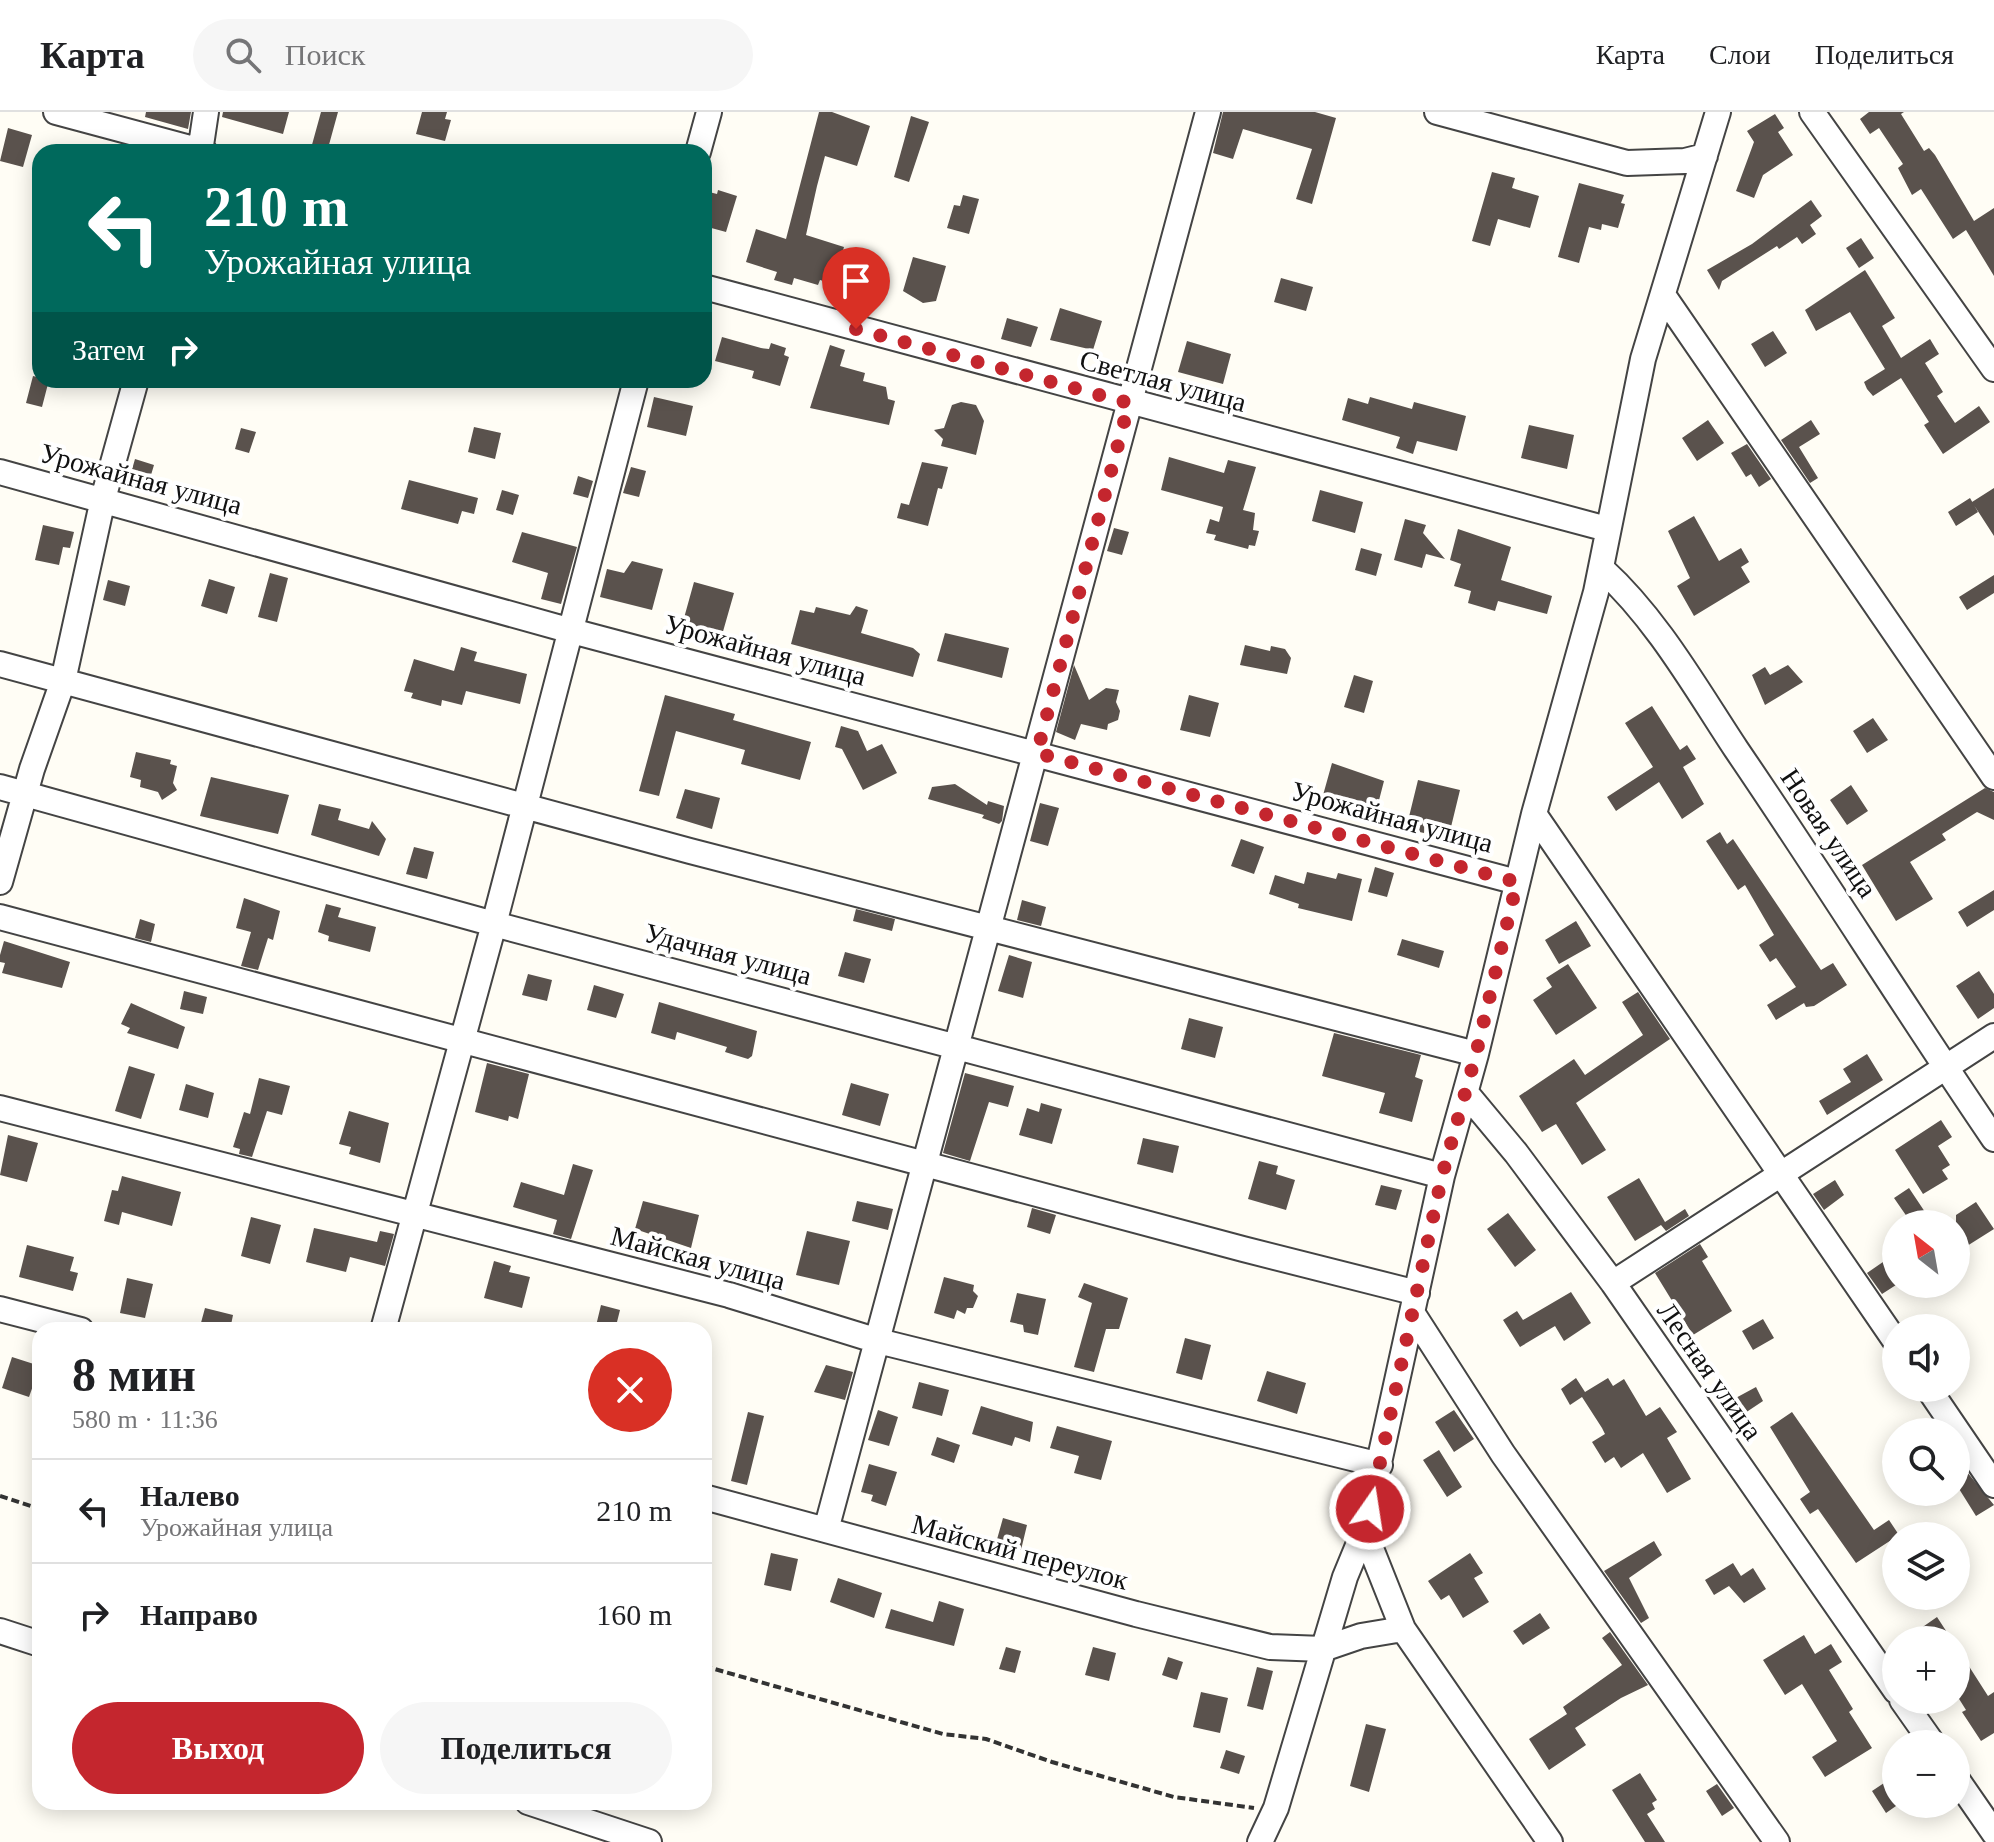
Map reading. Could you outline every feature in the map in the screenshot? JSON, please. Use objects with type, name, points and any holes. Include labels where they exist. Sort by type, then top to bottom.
[{"type":"street","points":[[56,112],[173,144]]},
{"type":"street","points":[[203,144],[206,112]]},
{"type":"street","points":[[700,144],[709,112]]},
{"type":"street","points":[[826,1530],[1208,112]]},
{"type":"street","points":[[1437,112],[1627,163],[1685,161],[1705,156]]},
{"type":"street","points":[[1260,1842],[1276,1808],[1345,1577],[1364,1531],[1442,1176],[1476,1054],[1534,814],[1602,569],[1630,415],[1718,112]]},
{"type":"street","points":[[1812,112],[1994,369]]},
{"type":"street","name":"Светлая улица","points":[[712,289],[1607,529]]},
{"type":"street","points":[[1663,295],[1994,777]]},
{"type":"street","points":[[0,882],[63,681],[103,499],[134,388]]},
{"type":"street","points":[[385,1322],[494,924],[568,630],[634,388]]},
{"type":"street","name":"Урожайная улица","points":[[0,472],[568,630],[1517,882]]},
{"type":"street","name":"Новая улица","points":[[1602,569],[1625,589],[1653,626],[1994,1139]]},
{"type":"street","points":[[0,664],[989,929],[1476,1054]]},
{"type":"street","name":"Удачная улица","points":[[0,787],[494,924],[1442,1176]]},
{"type":"street","points":[[1534,814],[1882,1322]]},
{"type":"street","points":[[0,917],[925,1165],[1415,1303],[1512,1466],[1777,1842]]},
{"type":"street","points":[[1613,1283],[1779,1172],[1994,1036]]},
{"type":"street","name":"Лесная улица","points":[[1466,1093],[1508,1142],[1613,1283],[1882,1671]]},
{"type":"street","name":"Майская улица","points":[[0,1108],[729,1295],[878,1341],[1380,1465]]},
{"type":"street","points":[[0,1309],[50,1322]]},
{"type":"street","points":[[1938,1402],[1994,1485]]},
{"type":"street","name":"Майский переулок","points":[[712,1499],[1136,1614],[1270,1647],[1323,1649]]},
{"type":"street","points":[[1364,1531],[1403,1629],[1550,1842]]},
{"type":"street","points":[[1323,1649],[1361,1636],[1403,1629]]},
{"type":"street","points":[[0,1631],[32,1641]]},
{"type":"street","points":[[1970,1798],[1994,1833]]},
{"type":"street","points":[[552,1810],[649,1842]]},
{"type":"path","points":[[0,1496],[32,1506]]},
{"type":"path","points":[[712,1668],[916,1727],[986,1739],[1052,1762],[1174,1797],[1276,1808]]},
{"type":"building","points":[[146,112],[191,112],[188,129],[145,117]]},
{"type":"building","points":[[223,112],[289,112],[283,134],[222,117]]},
{"type":"building","points":[[321,112],[338,112],[329,144],[312,144]]},
{"type":"building","points":[[422,112],[447,112],[445,119],[451,120],[445,141],[416,134]]},
{"type":"building","points":[[819,112],[832,112],[870,126],[857,166],[825,156],[817,186],[806,235],[844,247],[833,284],[820,280],[818,285],[794,278],[792,285],[774,280],[777,272],[746,262],[756,229],[786,239]]},
{"type":"building","points":[[1223,112],[1315,112],[1336,118],[1312,204],[1296,199],[1312,149],[1243,129],[1233,159],[1213,153]]},
{"type":"building","points":[[1869,112],[1904,112],[1901,114],[1924,151],[1929,148],[1935,155],[1974,221],[1994,208],[1994,276],[1966,230],[1953,239],[1921,189],[1912,195],[1898,168],[1903,164],[1879,128],[1870,134],[1860,119]]},
{"type":"building","points":[[1775,114],[1784,128],[1778,132],[1793,155],[1763,175],[1754,198],[1736,191],[1754,142],[1747,131]]},
{"type":"building","points":[[911,116],[929,122],[909,182],[894,177]]},
{"type":"building","points":[[8,128],[32,135],[23,167],[0,161]]},
{"type":"building","points":[[1492,172],[1515,178],[1512,188],[1539,196],[1530,228],[1498,219],[1490,246],[1472,241]]},
{"type":"building","points":[[1579,183],[1624,195],[1621,203],[1625,204],[1618,228],[1602,224],[1601,230],[1589,227],[1579,263],[1558,257]]},
{"type":"building","points":[[718,190],[737,196],[726,232],[712,228],[712,193],[717,194]]},
{"type":"building","points":[[963,195],[979,199],[969,234],[947,228],[954,205],[960,206]]},
{"type":"building","points":[[1811,200],[1822,216],[1810,225],[1816,234],[1802,244],[1797,237],[1779,249],[1777,246],[1722,281],[1719,290],[1707,270],[1752,244]]},
{"type":"building","points":[[1861,238],[1874,258],[1859,268],[1846,248]]},
{"type":"building","points":[[913,257],[946,266],[936,301],[923,303],[903,291]]},
{"type":"building","points":[[1865,270],[1895,318],[1882,326],[1901,358],[1930,339],[1939,354],[1925,363],[1943,392],[1937,396],[1955,423],[1979,406],[1990,422],[1943,454],[1924,425],[1929,422],[1901,378],[1873,396],[1867,389],[1864,382],[1885,369],[1850,312],[1816,331],[1805,310]]},
{"type":"building","points":[[1281,278],[1313,287],[1306,311],[1274,302]]},
{"type":"building","points":[[1060,308],[1102,321],[1093,350],[1050,340]]},
{"type":"building","points":[[1007,318],[1038,327],[1031,347],[1001,339]]},
{"type":"building","points":[[1773,331],[1787,353],[1765,367],[1751,344]]},
{"type":"building","points":[[722,337],[761,348],[769,349],[771,343],[786,348],[784,355],[789,357],[780,386],[752,378],[754,371],[715,361]]},
{"type":"building","points":[[1187,341],[1231,354],[1223,384],[1178,372]]},
{"type":"building","points":[[830,345],[845,350],[840,366],[865,373],[863,381],[886,387],[888,399],[895,401],[889,425],[810,408]]},
{"type":"building","points":[[32,380],[32,388],[47,388],[42,407],[26,403]]},
{"type":"building","points":[[654,397],[693,406],[686,436],[647,427]]},
{"type":"building","points":[[1370,397],[1412,409],[1414,402],[1466,416],[1457,451],[1417,441],[1413,454],[1396,448],[1400,437],[1342,420],[1348,398],[1368,404]]},
{"type":"building","points":[[961,402],[976,405],[984,421],[976,455],[941,446],[943,439],[934,430],[944,428],[952,405]]},
{"type":"building","points":[[1708,420],[1724,443],[1697,461],[1682,438]]},
{"type":"building","points":[[1811,420],[1820,434],[1799,447],[1818,478],[1810,483],[1781,440]]},
{"type":"building","points":[[1529,425],[1574,435],[1567,469],[1521,458]]},
{"type":"building","points":[[474,427],[501,433],[495,459],[468,452]]},
{"type":"building","points":[[241,428],[256,432],[249,453],[235,449]]},
{"type":"building","points":[[1747,444],[1771,479],[1759,487],[1751,474],[1746,477],[1731,453]]},
{"type":"building","points":[[1169,457],[1224,473],[1228,460],[1256,467],[1243,510],[1255,513],[1253,530],[1259,531],[1255,546],[1249,545],[1248,549],[1214,540],[1216,535],[1206,533],[1210,519],[1219,522],[1223,507],[1161,490]]},
{"type":"building","points":[[135,459],[154,465],[148,485],[129,480]]},
{"type":"building","points":[[922,462],[948,467],[942,489],[938,488],[928,526],[897,518],[901,503],[909,505]]},
{"type":"building","points":[[631,467],[646,471],[639,497],[623,493]]},
{"type":"building","points":[[578,476],[593,481],[588,498],[573,494]]},
{"type":"building","points":[[409,480],[478,498],[474,514],[462,511],[458,524],[401,509]]},
{"type":"building","points":[[1994,488],[1994,536],[1972,502]]},
{"type":"building","points":[[502,490],[519,495],[513,515],[496,510]]},
{"type":"building","points":[[1320,490],[1363,502],[1355,533],[1312,521]]},
{"type":"building","points":[[1970,498],[1978,512],[1956,526],[1948,512]]},
{"type":"building","points":[[1694,516],[1719,561],[1741,548],[1749,562],[1741,567],[1750,582],[1694,616],[1677,586],[1690,578],[1668,531]]},
{"type":"building","points":[[1405,519],[1426,525],[1423,533],[1445,559],[1426,554],[1422,568],[1394,560]]},
{"type":"building","points":[[43,525],[74,532],[70,548],[63,547],[59,565],[35,560]]},
{"type":"building","points":[[1114,528],[1129,532],[1122,555],[1107,551]]},
{"type":"building","points":[[1458,529],[1511,547],[1501,580],[1552,596],[1547,614],[1498,601],[1495,611],[1468,603],[1471,591],[1454,586],[1461,564],[1450,560]]},
{"type":"building","points":[[522,532],[577,547],[561,604],[541,599],[548,573],[512,562]]},
{"type":"building","points":[[1361,548],[1382,554],[1376,576],[1355,570]]},
{"type":"building","points":[[632,561],[663,569],[652,610],[600,597],[607,569],[624,573]]},
{"type":"building","points":[[270,573],[288,578],[277,622],[258,617]]},
{"type":"building","points":[[1994,575],[1994,593],[1967,610],[1959,597]]},
{"type":"building","points":[[209,579],[235,587],[227,614],[201,606]]},
{"type":"building","points":[[108,580],[130,586],[125,606],[103,600]]},
{"type":"building","points":[[694,582],[734,593],[722,635],[697,628],[694,641],[679,636]]},
{"type":"building","points":[[856,606],[868,610],[861,633],[913,648],[920,654],[913,677],[791,644],[800,610],[814,613],[816,607],[850,615]]},
{"type":"building","points":[[945,633],[1009,648],[1002,678],[937,661]]},
{"type":"building","points":[[1245,645],[1270,651],[1271,646],[1285,649],[1291,658],[1287,674],[1240,665]]},
{"type":"building","points":[[461,647],[477,652],[474,661],[527,674],[520,704],[466,691],[462,705],[442,700],[441,706],[411,698],[413,693],[404,691],[414,659],[454,671]]},
{"type":"building","points":[[1074,665],[1089,700],[1106,688],[1119,690],[1116,702],[1120,711],[1118,720],[1108,724],[1107,730],[1081,724],[1075,740],[1056,732]]},
{"type":"building","points":[[1788,665],[1803,682],[1765,705],[1752,675],[1765,667],[1770,675]]},
{"type":"building","points":[[1354,675],[1373,681],[1364,713],[1344,707]]},
{"type":"building","points":[[665,695],[735,714],[733,720],[811,742],[800,780],[741,764],[745,750],[676,731],[659,796],[639,791]]},
{"type":"building","points":[[1189,695],[1219,703],[1210,737],[1180,730]]},
{"type":"building","points":[[1652,706],[1680,750],[1687,745],[1696,759],[1683,767],[1704,804],[1682,819],[1659,782],[1616,811],[1607,797],[1653,767],[1625,723]]},
{"type":"building","points":[[1873,718],[1888,740],[1867,753],[1853,731]]},
{"type":"building","points":[[841,726],[858,731],[867,751],[882,744],[897,773],[863,790],[842,749],[835,747]]},
{"type":"building","points":[[136,752],[171,760],[170,764],[177,766],[173,783],[177,790],[162,800],[158,792],[140,787],[141,780],[130,777]]},
{"type":"building","points":[[1332,763],[1384,781],[1377,808],[1340,798],[1336,810],[1320,806]]},
{"type":"building","points":[[211,777],[289,795],[278,834],[200,816]]},
{"type":"building","points":[[1418,780],[1460,790],[1451,827],[1425,821],[1424,833],[1406,829]]},
{"type":"building","points":[[955,784],[987,805],[988,801],[1004,806],[1002,821],[999,824],[982,818],[984,815],[928,799],[932,787]]},
{"type":"building","points":[[1851,785],[1868,811],[1847,825],[1830,800]]},
{"type":"building","points":[[1985,788],[1994,792],[1994,820],[1977,812],[1942,834],[1946,840],[1910,862],[1933,899],[1896,921],[1862,865]]},
{"type":"building","points":[[685,789],[720,798],[712,829],[676,818]]},
{"type":"building","points":[[1040,803],[1059,808],[1048,846],[1030,841]]},
{"type":"building","points":[[319,804],[341,809],[338,820],[369,829],[372,821],[386,839],[379,856],[311,835]]},
{"type":"building","points":[[1720,832],[1727,844],[1733,839],[1821,970],[1833,963],[1847,985],[1814,1006],[1806,1007],[1804,1003],[1776,1020],[1767,1005],[1796,987],[1776,958],[1770,962],[1759,945],[1774,935],[1745,885],[1738,890],[1706,841]]},
{"type":"building","points":[[1241,839],[1264,847],[1254,874],[1231,866]]},
{"type":"building","points":[[414,847],[434,852],[427,879],[406,874]]},
{"type":"building","points":[[1375,867],[1394,873],[1387,897],[1368,892]]},
{"type":"building","points":[[1307,872],[1336,879],[1338,873],[1362,879],[1352,921],[1298,908],[1299,904],[1269,894],[1275,875],[1304,884]]},
{"type":"building","points":[[1994,890],[1994,910],[1967,927],[1958,912]]},
{"type":"building","points":[[244,898],[280,911],[273,940],[268,938],[258,970],[241,966],[251,932],[236,928]]},
{"type":"building","points":[[1022,900],[1046,907],[1041,926],[1017,920]]},
{"type":"building","points":[[326,904],[341,908],[338,917],[376,927],[370,952],[328,941],[329,936],[318,932]]},
{"type":"building","points":[[856,909],[895,919],[892,931],[853,921]]},
{"type":"building","points":[[140,919],[155,924],[151,942],[135,938]]},
{"type":"building","points":[[1576,921],[1591,946],[1559,964],[1545,940]]},
{"type":"building","points":[[1402,939],[1444,951],[1439,968],[1397,955]]},
{"type":"building","points":[[4,941],[70,962],[62,988],[2,973],[5,963],[0,962],[0,955]]},
{"type":"building","points":[[845,952],[871,959],[864,983],[838,976]]},
{"type":"building","points":[[1009,955],[1032,962],[1023,998],[998,991]]},
{"type":"building","points":[[1568,964],[1597,1008],[1556,1035],[1533,1000],[1552,987],[1546,978]]},
{"type":"building","points":[[1979,971],[1994,994],[1994,1008],[1978,1019],[1956,986]]},
{"type":"building","points":[[528,974],[552,980],[547,1001],[522,995]]},
{"type":"building","points":[[594,985],[624,994],[616,1018],[587,1010]]},
{"type":"building","points":[[184,991],[207,997],[203,1014],[180,1009]]},
{"type":"building","points":[[1638,992],[1670,1039],[1576,1103],[1606,1150],[1582,1165],[1556,1124],[1542,1132],[1519,1096],[1574,1059],[1585,1075],[1643,1035],[1622,1002]]},
{"type":"building","points":[[659,1002],[757,1031],[752,1056],[748,1059],[725,1052],[727,1047],[677,1032],[675,1040],[651,1033]]},
{"type":"building","points":[[131,1003],[185,1027],[178,1049],[127,1033],[130,1028],[121,1024]]},
{"type":"building","points":[[1189,1018],[1223,1027],[1215,1058],[1181,1049]]},
{"type":"building","points":[[1334,1033],[1421,1055],[1415,1077],[1423,1080],[1412,1122],[1379,1113],[1385,1093],[1322,1076]]},
{"type":"building","points":[[1867,1054],[1883,1080],[1827,1115],[1819,1101],[1851,1082],[1843,1069]]},
{"type":"building","points":[[487,1063],[529,1074],[518,1119],[509,1116],[508,1121],[475,1112]]},
{"type":"building","points":[[129,1066],[155,1074],[141,1119],[115,1111]]},
{"type":"building","points":[[965,1073],[1014,1086],[1008,1107],[989,1102],[970,1161],[943,1153]]},
{"type":"building","points":[[259,1078],[290,1086],[282,1115],[267,1111],[252,1157],[239,1154],[240,1149],[233,1147],[244,1112],[250,1114]]},
{"type":"building","points":[[851,1083],[889,1094],[880,1126],[842,1115]]},
{"type":"building","points":[[186,1084],[214,1093],[208,1118],[179,1110]]},
{"type":"building","points":[[1041,1103],[1062,1109],[1052,1144],[1019,1135],[1027,1108],[1039,1112]]},
{"type":"building","points":[[349,1111],[389,1123],[380,1163],[349,1154],[351,1147],[339,1144]]},
{"type":"building","points":[[1941,1120],[1952,1137],[1938,1146],[1950,1165],[1942,1170],[1948,1179],[1923,1194],[1895,1150]]},
{"type":"building","points":[[8,1135],[38,1143],[27,1182],[0,1175]]},
{"type":"building","points":[[1143,1138],[1179,1146],[1173,1173],[1137,1164]]},
{"type":"building","points":[[1259,1161],[1278,1166],[1276,1174],[1295,1180],[1286,1210],[1248,1199]]},
{"type":"building","points":[[573,1164],[593,1170],[571,1239],[553,1234],[557,1220],[513,1207],[521,1182],[564,1195]]},
{"type":"building","points":[[122,1176],[181,1192],[172,1226],[122,1212],[119,1225],[104,1221],[112,1190],[118,1191]]},
{"type":"building","points":[[1639,1178],[1665,1222],[1685,1209],[1689,1216],[1666,1231],[1661,1225],[1635,1241],[1607,1197]]},
{"type":"building","points":[[1835,1180],[1844,1195],[1824,1210],[1813,1194]]},
{"type":"building","points":[[1381,1185],[1402,1190],[1396,1210],[1375,1205]]},
{"type":"building","points":[[1909,1188],[1924,1210],[1902,1210],[1894,1198]]},
{"type":"building","points":[[643,1201],[699,1215],[691,1248],[635,1229]]},
{"type":"building","points":[[857,1201],[893,1209],[888,1230],[852,1221]]},
{"type":"building","points":[[1976,1202],[1994,1229],[1970,1244],[1970,1210],[1964,1210]]},
{"type":"building","points":[[1032,1208],[1056,1215],[1050,1234],[1027,1227]]},
{"type":"building","points":[[1508,1213],[1536,1250],[1515,1267],[1487,1229]]},
{"type":"building","points":[[251,1217],[281,1225],[270,1264],[241,1256]]},
{"type":"building","points":[[314,1228],[377,1242],[380,1231],[394,1234],[385,1266],[350,1257],[346,1272],[306,1262]]},
{"type":"building","points":[[807,1231],[850,1241],[839,1285],[796,1275]]},
{"type":"building","points":[[1700,1244],[1708,1257],[1702,1261],[1732,1311],[1693,1335],[1655,1273]]},
{"type":"building","points":[[27,1245],[74,1257],[70,1271],[78,1273],[73,1291],[19,1277]]},
{"type":"building","points":[[494,1261],[511,1266],[509,1272],[530,1277],[522,1308],[484,1298]]},
{"type":"building","points":[[1882,1263],[1882,1294],[1867,1273]]},
{"type":"building","points":[[944,1277],[974,1285],[973,1291],[978,1296],[973,1308],[967,1308],[965,1314],[957,1310],[954,1319],[934,1313]]},
{"type":"building","points":[[127,1278],[153,1284],[145,1318],[120,1313]]},
{"type":"building","points":[[1084,1283],[1128,1298],[1119,1329],[1106,1329],[1094,1372],[1074,1367],[1092,1303],[1078,1297]]},
{"type":"building","points":[[1571,1292],[1591,1323],[1564,1341],[1555,1326],[1520,1347],[1503,1320],[1517,1311],[1523,1320]]},
{"type":"building","points":[[1017,1293],[1046,1299],[1038,1335],[1024,1332],[1023,1325],[1010,1322]]},
{"type":"building","points":[[601,1305],[620,1310],[617,1322],[597,1322]]},
{"type":"building","points":[[205,1308],[233,1315],[232,1322],[201,1322]]},
{"type":"building","points":[[1763,1319],[1774,1338],[1753,1350],[1742,1331]]},
{"type":"building","points":[[1185,1338],[1211,1345],[1202,1380],[1176,1373]]},
{"type":"building","points":[[12,1357],[32,1363],[29,1397],[2,1388]]},
{"type":"building","points":[[826,1365],[853,1372],[845,1400],[814,1392]]},
{"type":"building","points":[[1267,1371],[1306,1383],[1297,1414],[1257,1401]]},
{"type":"building","points":[[1576,1378],[1585,1392],[1608,1378],[1613,1386],[1624,1379],[1646,1416],[1660,1407],[1677,1432],[1667,1438],[1691,1479],[1667,1493],[1643,1453],[1621,1468],[1614,1457],[1605,1463],[1592,1442],[1605,1434],[1602,1428],[1582,1397],[1570,1405],[1561,1389]]},
{"type":"building","points":[[919,1382],[949,1390],[942,1416],[912,1408]]},
{"type":"building","points":[[1756,1387],[1763,1401],[1742,1415],[1732,1400]]},
{"type":"building","points":[[981,1406],[1033,1422],[1030,1442],[1015,1437],[1012,1446],[972,1434]]},
{"type":"building","points":[[878,1410],[898,1417],[889,1446],[868,1440]]},
{"type":"building","points":[[1454,1410],[1474,1439],[1454,1452],[1435,1422]]},
{"type":"building","points":[[748,1412],[764,1416],[747,1485],[731,1481]]},
{"type":"building","points":[[1792,1412],[1874,1530],[1882,1525],[1882,1546],[1856,1563],[1818,1509],[1810,1514],[1800,1499],[1810,1492],[1770,1427]]},
{"type":"building","points":[[1057,1426],[1112,1441],[1101,1480],[1074,1473],[1079,1456],[1050,1448]]},
{"type":"building","points":[[937,1437],[960,1445],[954,1463],[931,1455]]},
{"type":"building","points":[[1439,1450],[1462,1487],[1447,1497],[1423,1460]]},
{"type":"building","points":[[869,1464],[897,1472],[886,1506],[871,1501],[873,1495],[861,1492]]},
{"type":"building","points":[[1970,1476],[1994,1505],[1976,1516],[1970,1506]]},
{"type":"building","points":[[1003,1518],[1027,1525],[1021,1550],[996,1543]]},
{"type":"building","points":[[1654,1541],[1662,1555],[1629,1578],[1649,1618],[1641,1623],[1604,1571]]},
{"type":"building","points":[[771,1553],[798,1559],[791,1591],[764,1585]]},
{"type":"building","points":[[1470,1553],[1483,1573],[1474,1578],[1489,1602],[1463,1618],[1449,1595],[1441,1600],[1428,1581]]},
{"type":"building","points":[[1733,1563],[1741,1576],[1753,1568],[1766,1589],[1744,1603],[1729,1586],[1714,1595],[1705,1580]]},
{"type":"building","points":[[838,1578],[882,1593],[874,1618],[830,1602]]},
{"type":"building","points":[[939,1601],[964,1609],[954,1646],[885,1628],[891,1609],[933,1622]]},
{"type":"building","points":[[1540,1613],[1550,1628],[1523,1645],[1513,1631]]},
{"type":"building","points":[[1937,1617],[1943,1626],[1924,1626]]},
{"type":"building","points":[[1610,1632],[1648,1685],[1621,1698],[1575,1728],[1586,1745],[1549,1770],[1529,1739],[1567,1714],[1563,1707],[1622,1665],[1602,1638]]},
{"type":"building","points":[[1804,1635],[1815,1654],[1831,1644],[1842,1662],[1829,1670],[1853,1709],[1849,1712],[1872,1748],[1825,1777],[1812,1757],[1837,1741],[1802,1684],[1785,1695],[1763,1660]]},
{"type":"building","points":[[1006,1647],[1021,1651],[1015,1673],[999,1669]]},
{"type":"building","points":[[1093,1647],[1116,1653],[1109,1681],[1085,1675]]},
{"type":"building","points":[[1168,1657],[1183,1662],[1177,1680],[1162,1675]]},
{"type":"building","points":[[1257,1667],[1273,1671],[1263,1710],[1247,1706]]},
{"type":"building","points":[[1970,1668],[1988,1696],[1994,1692],[1994,1733],[1981,1741],[1963,1714],[1970,1714]]},
{"type":"building","points":[[1201,1692],[1228,1698],[1220,1733],[1193,1727]]},
{"type":"building","points":[[1366,1724],[1386,1729],[1369,1792],[1350,1786]]},
{"type":"building","points":[[1226,1750],[1245,1756],[1239,1774],[1220,1768]]},
{"type":"building","points":[[1640,1773],[1657,1800],[1652,1803],[1655,1809],[1647,1814],[1665,1842],[1645,1842],[1612,1790]]},
{"type":"building","points":[[1717,1784],[1734,1808],[1722,1816],[1706,1791]]},
{"type":"building","points":[[1882,1784],[1882,1807],[1872,1791]]},
{"type":"route","points":[[856,329],[1129,403],[1037,753],[1517,882],[1476,1054],[1442,1176],[1370,1509]]}]
